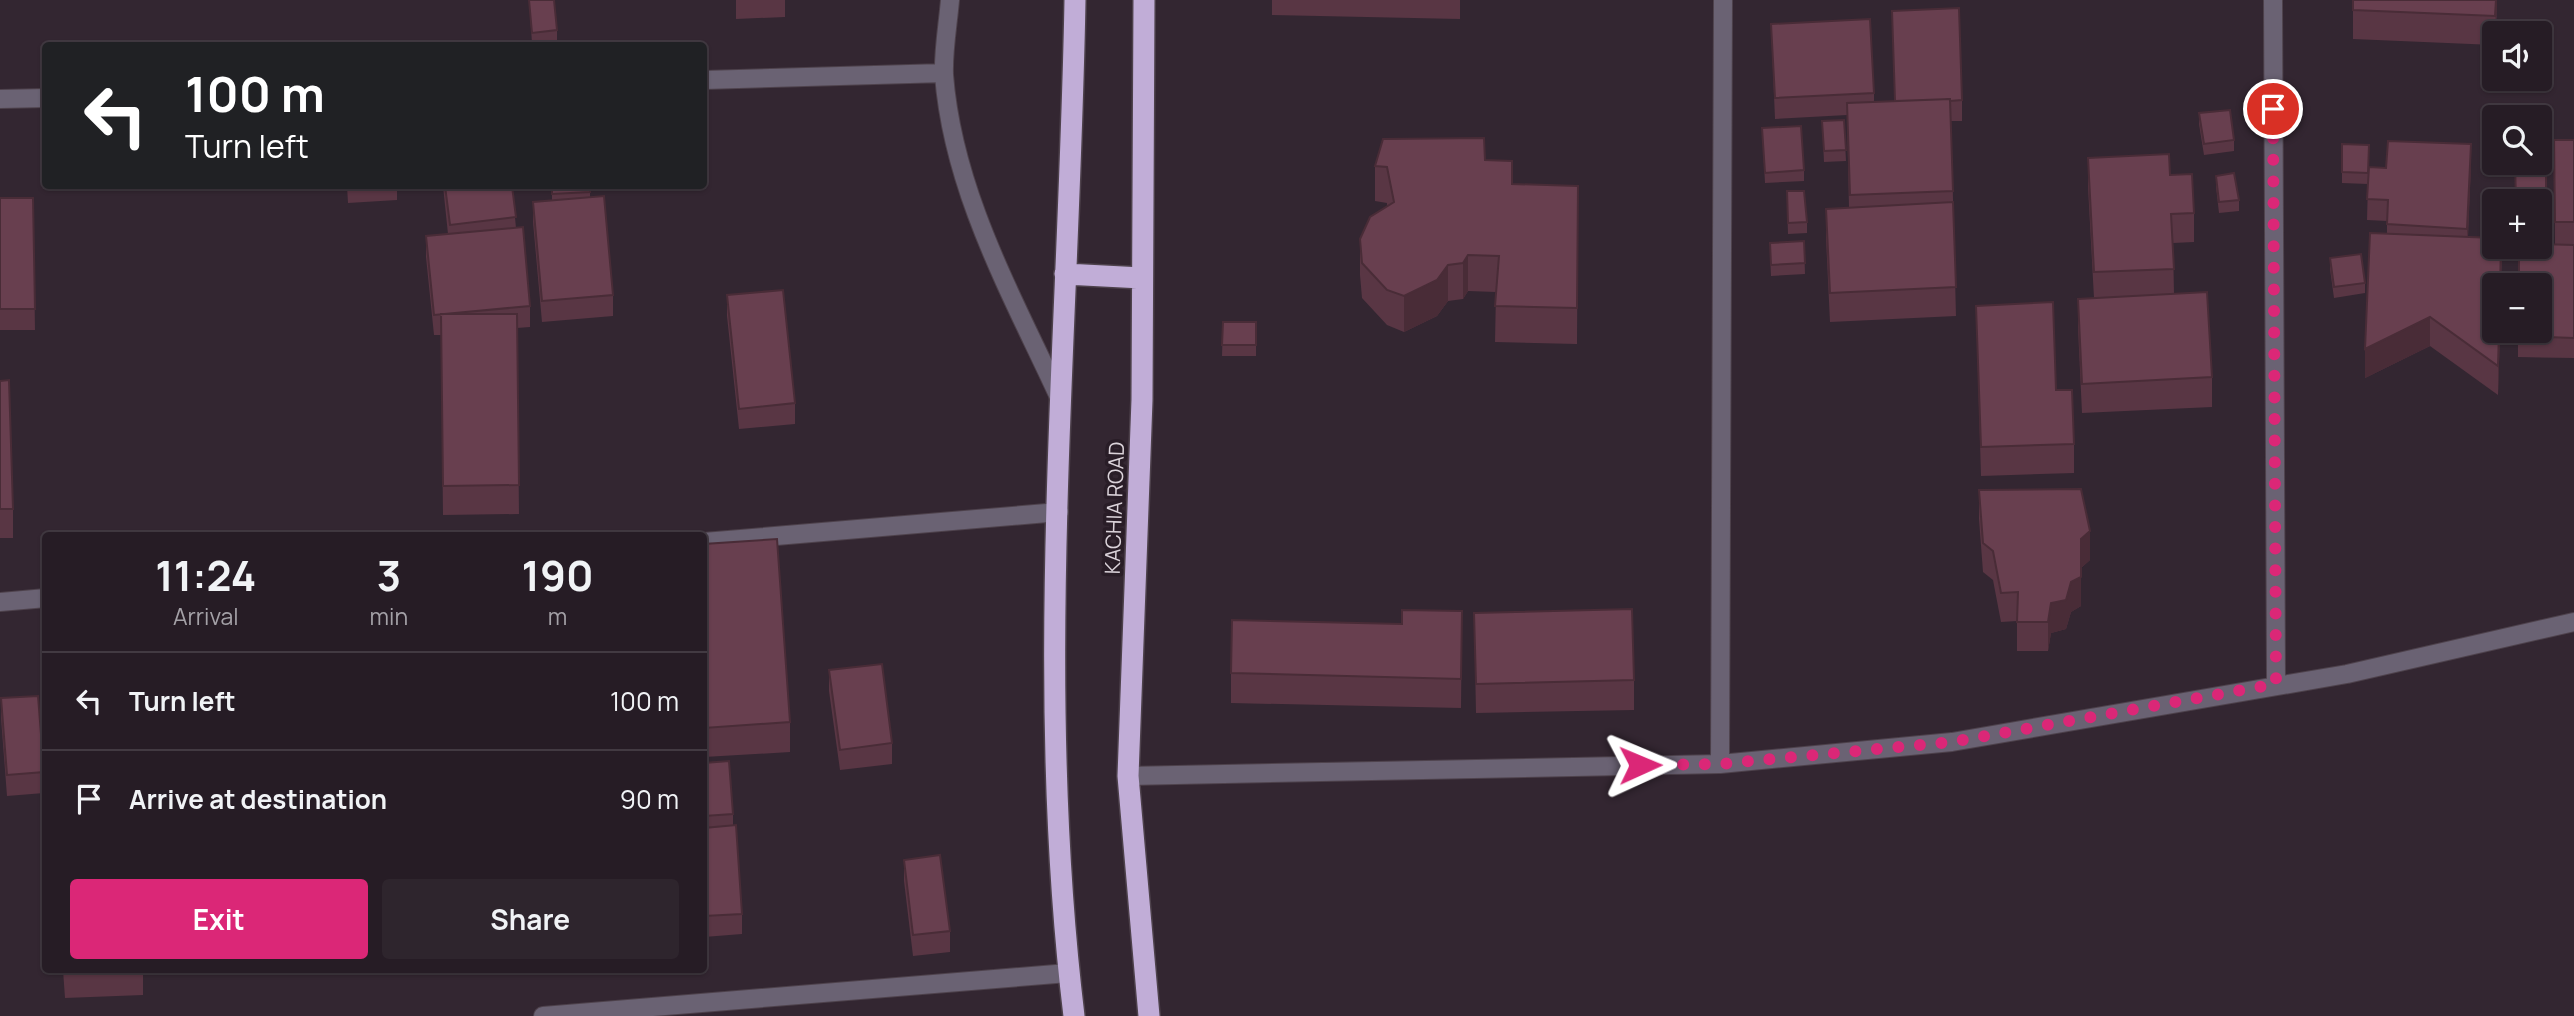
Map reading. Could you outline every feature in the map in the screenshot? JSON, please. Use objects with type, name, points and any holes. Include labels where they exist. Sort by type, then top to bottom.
[{"type":"highway","points":[[1074,0],[1072,139],[1059,397],[1054,761],[1068,973],[1074,1016]]},
{"type":"highway","name":"KACHIA ROAD","points":[[1144,0],[1142,400],[1128,776],[1149,1016]]},
{"type":"highway","points":[[1065,274],[1142,278]]},
{"type":"street","points":[[950,0],[944,73],[959,168],[982,231],[1059,397]]},
{"type":"street","points":[[1720,764],[1723,0]]},
{"type":"street","points":[[2273,0],[2276,684]]},
{"type":"street","points":[[707,80],[944,73]]},
{"type":"street","points":[[0,99],[42,98]]},
{"type":"street","points":[[707,542],[1059,512]]},
{"type":"street","points":[[0,602],[42,598]]},
{"type":"street","points":[[1128,776],[1720,764],[1952,742],[2276,684],[2347,674],[2574,622]]},
{"type":"street","points":[[543,1016],[1068,973]]},
{"type":"building","points":[[529,0],[554,0],[557,30],[532,33]]},
{"type":"building","points":[[2353,0],[2496,0],[2495,16],[2353,10]]},
{"type":"building","points":[[1959,8],[1962,100],[1895,101],[1892,11]]},
{"type":"building","points":[[1870,19],[1874,93],[1775,98],[1771,24]]},
{"type":"building","points":[[1950,99],[1953,191],[1850,195],[1847,103]]},
{"type":"building","points":[[2230,110],[2234,140],[2204,144],[2199,113]]},
{"type":"building","points":[[1844,120],[1846,150],[1824,151],[1822,121]]},
{"type":"building","points":[[1801,126],[1804,170],[1765,173],[1762,128]]},
{"type":"building","points":[[1484,138],[1485,160],[1512,161],[1512,184],[1578,186],[1577,308],[1495,306],[1499,256],[1468,255],[1463,263],[1448,265],[1437,280],[1404,296],[1387,290],[1362,263],[1360,239],[1370,217],[1394,202],[1387,167],[1375,166],[1383,139]]},
{"type":"building","points":[[2554,140],[2574,140],[2574,222],[2555,222]]},
{"type":"building","points":[[2388,141],[2471,144],[2467,229],[2387,224],[2388,200],[2367,199],[2369,167],[2386,168]]},
{"type":"building","points":[[2342,144],[2369,145],[2368,173],[2342,172]]},
{"type":"building","points":[[2169,154],[2170,175],[2192,174],[2194,213],[2171,214],[2174,269],[2094,272],[2088,158]]},
{"type":"building","points":[[2234,173],[2239,200],[2219,202],[2216,176]]},
{"type":"building","points":[[2515,175],[2546,175],[2546,189],[2516,189]]},
{"type":"building","points":[[445,189],[512,189],[516,217],[450,225]]},
{"type":"building","points":[[552,189],[590,189],[590,192],[552,194]]},
{"type":"building","points":[[1787,191],[1804,191],[1807,222],[1788,223]]},
{"type":"building","points":[[604,196],[613,295],[542,301],[533,202]]},
{"type":"building","points":[[0,198],[33,198],[35,309],[0,309]]},
{"type":"building","points":[[1953,202],[1956,287],[1830,293],[1826,209]]},
{"type":"building","points":[[523,227],[530,306],[434,315],[426,236]]},
{"type":"building","points":[[2370,233],[2482,238],[2482,259],[2501,259],[2500,273],[2482,273],[2482,343],[2499,343],[2498,366],[2430,317],[2365,349]]},
{"type":"building","points":[[1804,241],[1805,263],[1771,265],[1770,243]]},
{"type":"building","points":[[2552,244],[2574,245],[2574,338],[2552,337],[2552,273],[2519,273],[2519,259],[2552,259]]},
{"type":"building","points":[[2361,254],[2365,283],[2334,287],[2330,258]]},
{"type":"building","points":[[783,290],[795,403],[739,409],[727,295]]},
{"type":"building","points":[[2207,292],[2212,377],[2082,384],[2078,299]]},
{"type":"building","points":[[2053,302],[2056,390],[2072,390],[2074,444],[1981,447],[1976,306]]},
{"type":"building","points":[[441,314],[517,314],[519,485],[443,486]]},
{"type":"building","points":[[1223,322],[1256,322],[1256,345],[1222,345]]},
{"type":"building","points":[[9,380],[13,509],[0,509],[0,381]]},
{"type":"building","points":[[2081,489],[2090,531],[2081,539],[2081,577],[2071,582],[2066,600],[2051,603],[2048,622],[2017,622],[2018,592],[2001,593],[1993,551],[1983,543],[1979,490]]},
{"type":"building","points":[[777,539],[790,722],[707,728],[707,544]]},
{"type":"building","points":[[1632,609],[1634,680],[1476,684],[1474,613]]},
{"type":"building","points":[[1402,610],[1462,611],[1461,679],[1231,673],[1232,620],[1402,624]]},
{"type":"building","points":[[882,664],[892,743],[840,750],[829,670]]},
{"type":"building","points":[[38,696],[42,772],[7,775],[1,698]]},
{"type":"building","points":[[729,761],[733,814],[707,816],[707,763]]},
{"type":"building","points":[[736,825],[742,914],[707,916],[707,828]]},
{"type":"building","points":[[940,855],[950,931],[913,935],[904,860]]},
{"type":"route","points":[[1640,765],[1720,764],[1952,742],[2276,684],[2273,109]]}]
